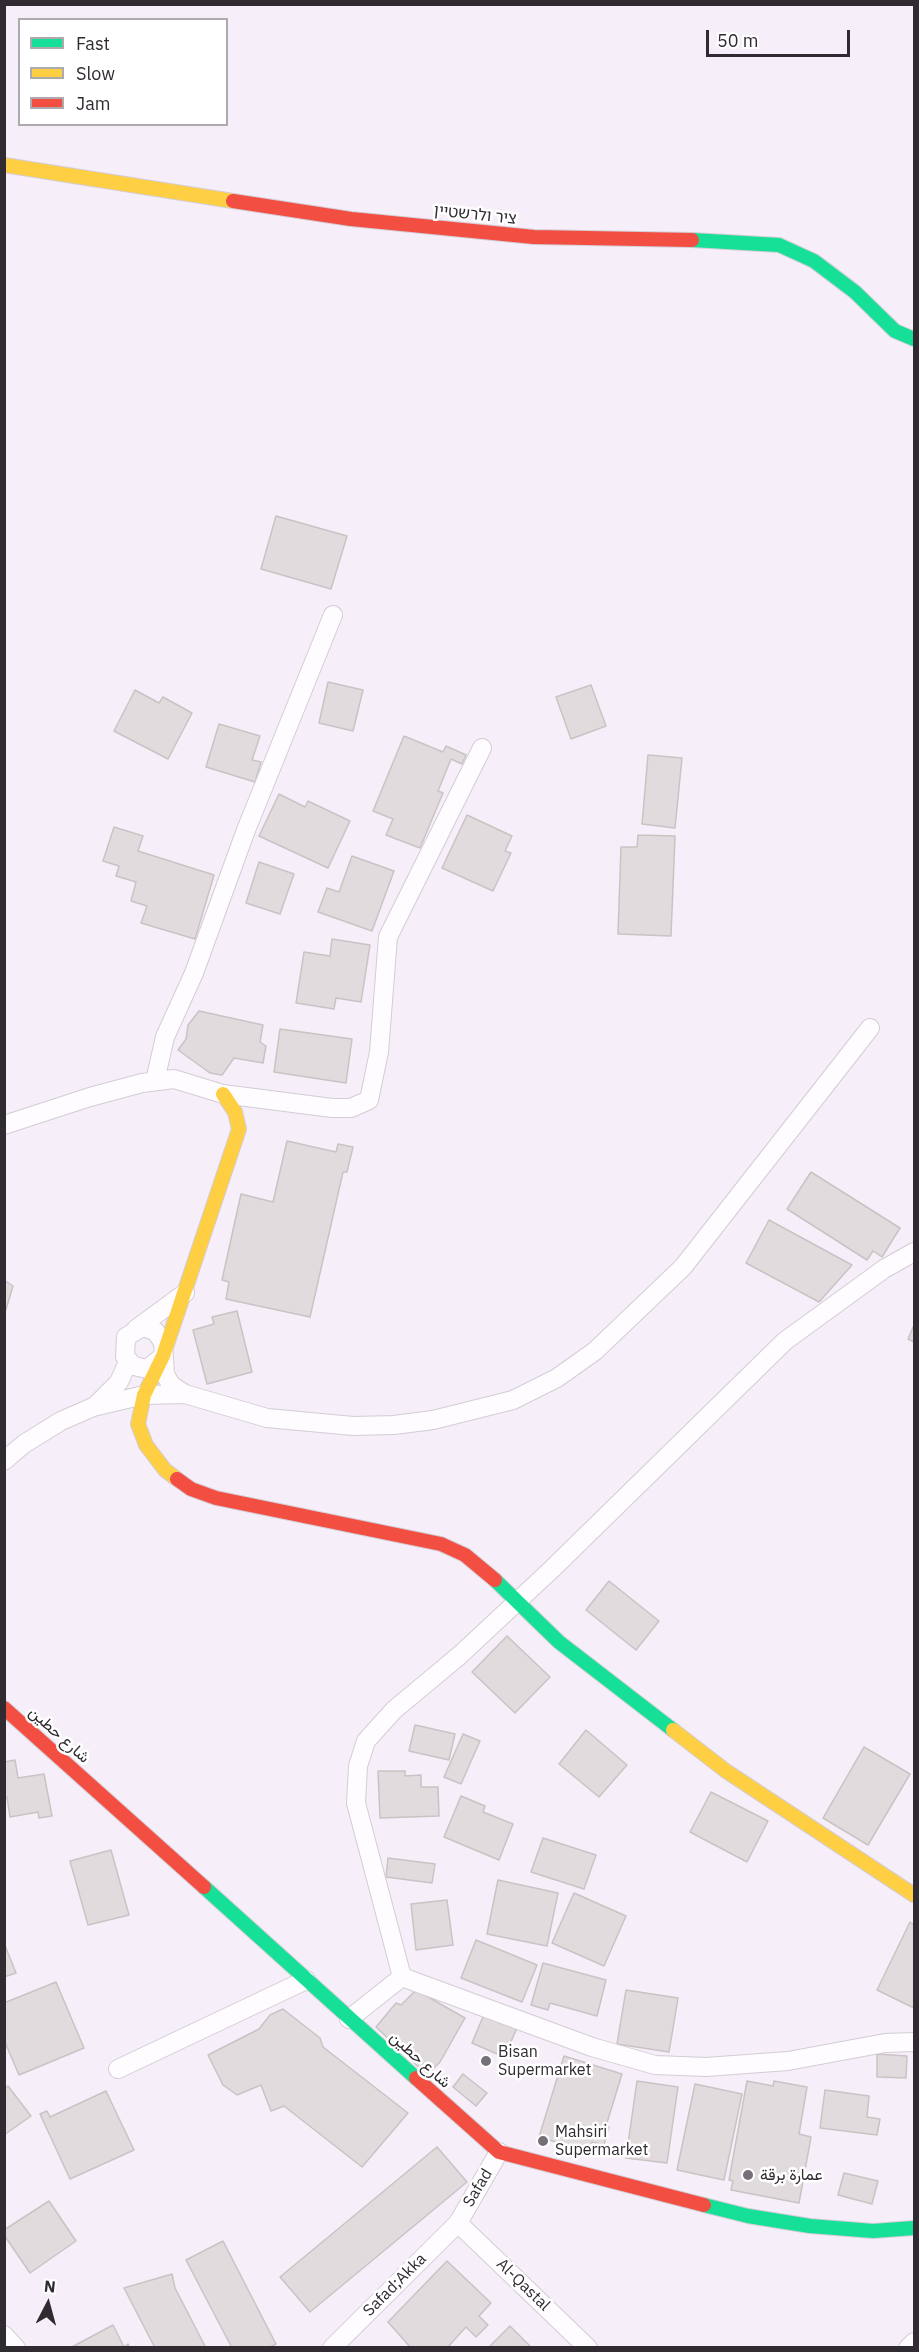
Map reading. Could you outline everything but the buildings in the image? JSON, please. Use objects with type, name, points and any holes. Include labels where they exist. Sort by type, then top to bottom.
[{"type":"street","name":"ציר ולרשטיין","points":[[4,165],[362,220],[534,237],[714,240],[778,245],[814,261],[855,292],[895,331],[915,339]]},
{"type":"street","points":[[156,1081],[165,1038],[194,973],[246,830],[333,615]]},
{"type":"street","points":[[4,1125],[90,1097],[156,1081],[174,1079],[223,1094],[283,1102],[351,1108],[369,1100],[379,1052],[388,937],[482,748]]},
{"type":"street","points":[[136,1329],[149,1328],[160,1336],[164,1349],[165,1374],[171,1385],[185,1394],[267,1418],[353,1426],[394,1425],[433,1420],[513,1400],[557,1378],[595,1351],[683,1267],[870,1028]]},
{"type":"street","points":[[223,1094],[235,1112],[239,1129]]},
{"type":"street","points":[[283,1102],[248,1112],[239,1129],[163,1356],[144,1395],[138,1424],[146,1445],[165,1470],[191,1489],[278,1512],[441,1545],[465,1555],[486,1571],[559,1642],[726,1771],[915,1895]]},
{"type":"street","points":[[402,1977],[356,1803],[361,1758],[366,1742],[394,1710],[460,1655],[517,1602],[785,1341],[884,1269],[915,1252]]},
{"type":"street","points":[[144,1395],[132,1380],[123,1344],[126,1337],[185,1293]]},
{"type":"street","points":[[128,1362],[134,1366],[147,1368],[159,1362],[163,1356]]},
{"type":"street","points":[[93,1407],[119,1382],[128,1362]]},
{"type":"street","points":[[4,1461],[24,1444],[61,1421],[93,1407],[144,1395],[185,1394]]},
{"type":"street","name":"شارع حطين","points":[[4,1708],[499,2152],[748,2216],[810,2226],[873,2231],[915,2228]]},
{"type":"street","points":[[349,2019],[402,1977]]},
{"type":"street","points":[[402,1977],[592,2047],[655,2065],[706,2067],[788,2061],[885,2043],[915,2042]]},
{"type":"street","points":[[118,2069],[306,1980]]},
{"type":"street","name":"Safad","points":[[458,2223],[499,2152]]},
{"type":"street","name":"Safad;Akka","points":[[332,2348],[458,2223]]},
{"type":"street","name":"Al-Qastal","points":[[458,2223],[588,2348]]},
{"type":"street","points":[[4,2336],[16,2348]]},
{"type":"street","points":[[908,2348],[915,2342]]},
{"type":"traffic: fast","points":[[692,240],[779,245],[814,261],[855,292],[895,331],[914,339]]},
{"type":"traffic: fast","points":[[495,1580],[559,1642],[673,1730]]},
{"type":"traffic: fast","points":[[204,1887],[416,2078]]},
{"type":"traffic: fast","points":[[704,2205],[748,2216],[810,2226],[873,2231],[914,2228]]},
{"type":"traffic: slow","points":[[4,165],[233,201]]},
{"type":"traffic: slow","points":[[177,1479],[165,1470],[146,1445],[138,1424],[144,1395],[163,1356],[239,1129],[235,1112],[223,1094]]},
{"type":"traffic: slow","points":[[673,1730],[726,1771],[914,1895]]},
{"type":"traffic: jam","points":[[233,201],[351,219],[534,237],[692,240]]},
{"type":"traffic: jam","points":[[177,1479],[191,1489],[216,1498],[441,1544],[465,1555],[495,1580]]},
{"type":"traffic: jam","points":[[4,1708],[204,1887]]},
{"type":"traffic: jam","points":[[416,2078],[499,2152],[704,2205]]},
{"type":"place","name":"Bisan Supermarket","points":[[486,2061]]},
{"type":"place","name":"Mahsiri Supermarket","points":[[543,2141]]},
{"type":"place","name":"عمارة برقة","points":[[748,2175]]}]
